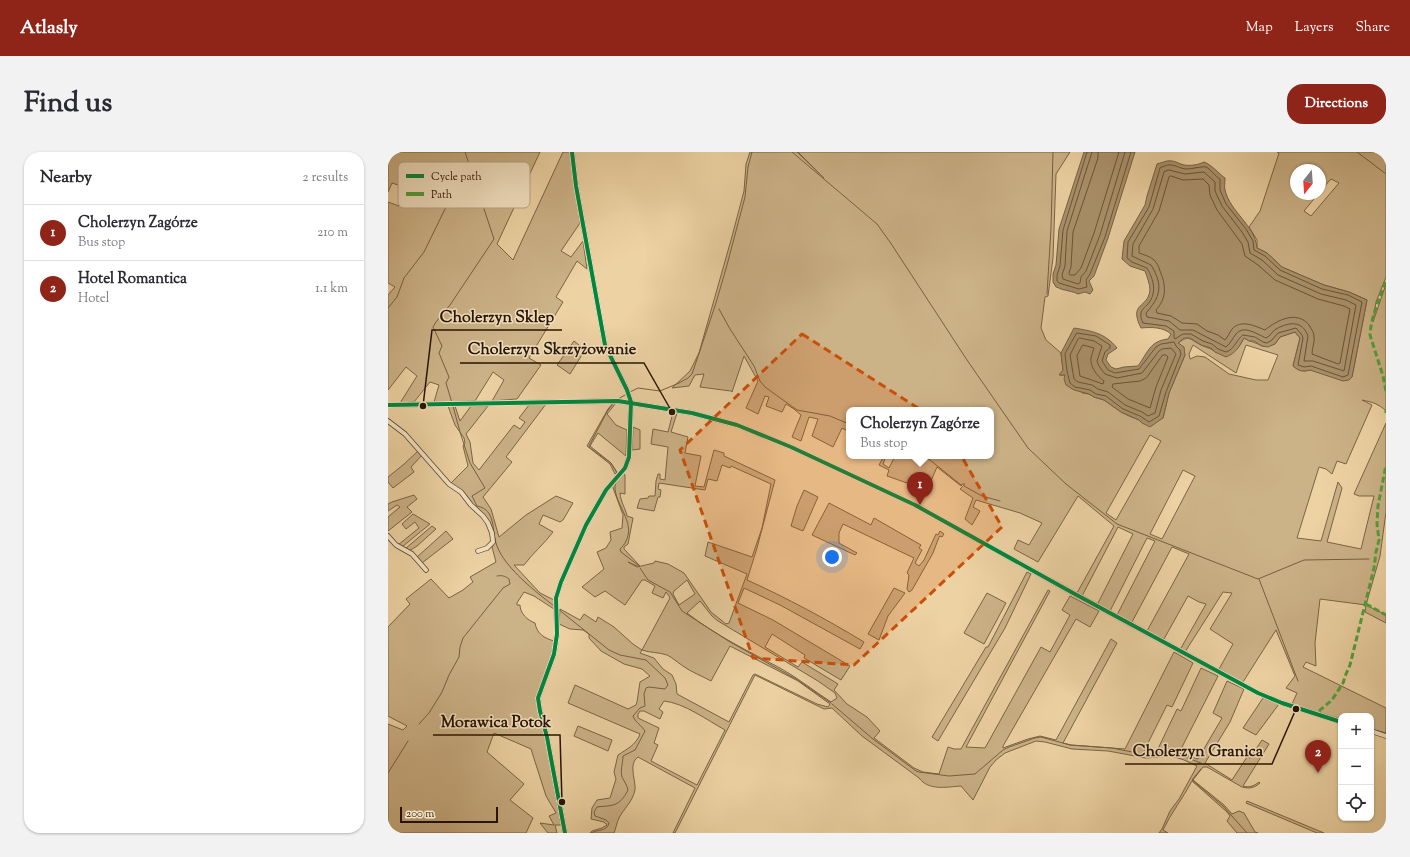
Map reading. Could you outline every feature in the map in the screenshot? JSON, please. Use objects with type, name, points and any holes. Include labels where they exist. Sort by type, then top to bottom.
[{"type":"street","points":[[565,833],[548,737],[540,711],[538,698],[554,654],[558,634],[556,604],[561,582],[586,525],[606,490],[625,468],[629,457],[631,402],[627,390],[605,345],[576,186],[572,152]]},
{"type":"street","points":[[388,405],[618,401],[692,413],[722,420],[812,457],[915,505],[1060,586],[1258,693],[1282,703],[1338,721]]},
{"type":"street","points":[[388,421],[405,434],[449,484],[461,492],[488,523],[492,533],[492,542],[487,548],[478,551]]},
{"type":"street","points":[[388,536],[396,545],[412,554],[426,570]]},
{"type":"street","points":[[1374,732],[1386,736]]},
{"type":"highlighted area","points":[[802,334],[943,424],[1002,527],[854,665],[753,658],[680,450]]},
{"type":"shaded area","points":[[388,152],[540,152],[530,173],[530,162],[398,162],[398,185],[392,183],[388,192]]},
{"type":"shaded area","points":[[563,152],[570,152],[580,223],[561,251],[571,257],[583,241],[587,269],[577,261],[556,297],[563,302],[529,358],[541,365],[517,399],[492,401],[504,380],[493,372],[475,401],[434,402],[439,385],[430,382],[414,402],[400,403],[417,376],[406,367],[388,390],[388,295],[395,287],[388,283],[388,202],[398,206],[398,208],[514,208],[497,244],[513,260]]},
{"type":"shaded area","points":[[750,152],[797,152],[824,178],[798,152],[1070,152],[1056,174],[1053,258],[1048,296],[1045,297],[1041,328],[1046,340],[1061,353],[1063,370],[1060,375],[1065,375],[1082,393],[1104,400],[1121,412],[1139,420],[1163,418],[1169,393],[1185,355],[1178,343],[1188,338],[1215,352],[1230,352],[1236,350],[1244,338],[1262,346],[1275,344],[1280,337],[1295,332],[1300,338],[1293,366],[1301,371],[1310,370],[1352,377],[1367,300],[1349,292],[1324,285],[1282,267],[1267,253],[1257,248],[1257,240],[1249,227],[1260,211],[1279,153],[1277,152],[1386,152],[1386,277],[1376,302],[1373,322],[1386,284],[1386,411],[1375,404],[1362,400],[1372,405],[1346,464],[1337,461],[1332,474],[1326,469],[1319,467],[1297,538],[1321,541],[1338,482],[1342,488],[1327,542],[1361,549],[1374,496],[1359,496],[1354,494],[1386,423],[1386,512],[1380,556],[1366,605],[1320,599],[1315,643],[1316,666],[1306,662],[1303,667],[1386,708],[1386,733],[1374,730],[1374,713],[1338,713],[1338,718],[1292,704],[1297,693],[1286,688],[1295,676],[1276,630],[1243,682],[1219,669],[1233,644],[1210,629],[1232,593],[1223,592],[1185,652],[1181,648],[1206,604],[1188,596],[1164,639],[1147,631],[1189,554],[1172,547],[1132,622],[1117,615],[1155,541],[1147,538],[1110,611],[1097,605],[1133,534],[1118,527],[1082,596],[1077,593],[1114,526],[1078,496],[1038,562],[1014,549],[1018,540],[1029,545],[1042,523],[1020,513],[976,500],[973,507],[980,511],[972,525],[965,519],[973,498],[960,489],[965,484],[962,484],[961,486],[937,467],[927,490],[887,476],[889,470],[879,465],[882,459],[885,459],[883,464],[889,468],[894,459],[994,459],[994,407],[846,407],[846,430],[842,428],[833,447],[812,436],[818,419],[809,417],[801,441],[792,437],[801,415],[786,404],[782,412],[766,406],[769,397],[765,396],[758,414],[746,408],[758,381],[744,356],[732,392],[700,387],[704,374],[695,375],[689,386],[672,388],[690,371],[699,353],[744,191],[746,164]],"holes":[[[1193,345],[1236,373],[1246,345],[1278,355],[1268,380],[1256,380],[1229,374],[1205,357],[1197,356],[1190,359],[1189,354]],[[1150,435],[1161,441],[1116,520],[1106,513]],[[1183,470],[1195,476],[1162,539],[1150,534]]]},
{"type":"shaded area","points":[[574,341],[585,350],[570,374],[557,365]]},
{"type":"shaded area","points":[[613,403],[616,403],[607,414],[616,425],[627,430],[626,456],[598,433],[590,446],[611,463],[617,472],[615,474],[610,464],[587,446]]},
{"type":"shaded area","points":[[546,404],[506,457],[512,462],[483,497],[491,509],[499,537],[526,515],[556,496],[573,503],[563,520],[560,522],[543,515],[539,524],[553,532],[524,565],[514,565],[540,593],[554,600],[554,609],[534,596],[524,592],[517,605],[520,605],[524,616],[535,623],[537,630],[542,635],[554,641],[551,657],[536,700],[547,748],[561,825],[555,825],[557,833],[548,833],[540,823],[554,825],[549,816],[556,813],[546,796],[531,749],[494,733],[487,752],[524,784],[510,800],[533,818],[526,833],[388,833],[388,724],[403,730],[407,726],[388,716],[388,627],[410,604],[406,599],[431,579],[449,598],[473,582],[470,577],[496,562],[492,547],[494,542],[489,522],[451,483],[468,466],[463,446],[465,443],[464,438],[455,425],[448,406],[455,406],[460,421],[471,406],[488,406],[466,434],[470,442],[473,463],[479,470],[514,425],[520,429],[525,422],[519,418],[529,405]]},
{"type":"shaded area","points":[[673,412],[677,413],[671,432],[688,437],[685,453],[701,456],[695,486],[704,487],[714,450],[724,453],[724,456],[775,480],[757,548],[747,580],[806,609],[864,642],[860,649],[780,605],[744,588],[738,603],[773,620],[850,666],[841,680],[804,658],[805,655],[772,634],[765,647],[798,667],[802,662],[838,684],[834,690],[847,704],[867,717],[880,731],[874,738],[914,768],[923,772],[939,774],[948,747],[961,749],[1048,590],[1050,591],[966,747],[985,748],[1041,647],[1050,652],[1070,615],[1062,610],[1070,596],[1099,611],[1090,627],[1076,619],[1003,748],[1040,736],[1056,740],[1111,639],[1117,643],[1063,743],[1071,745],[1125,749],[1174,652],[1193,663],[1172,707],[1167,705],[1143,753],[1156,753],[1177,709],[1181,711],[1201,668],[1218,676],[1179,753],[1198,759],[1222,718],[1213,713],[1227,681],[1244,689],[1230,722],[1205,763],[1232,780],[1247,757],[1250,758],[1262,740],[1269,744],[1243,786],[1249,787],[1259,782],[1260,783],[1252,788],[1242,787],[1207,767],[1203,767],[1193,780],[1224,805],[1232,814],[1239,811],[1244,813],[1255,832],[1258,833],[1237,833],[1227,821],[1230,816],[1227,812],[1192,781],[1163,830],[1168,833],[1159,833],[1170,811],[1179,799],[1197,766],[1172,756],[1146,758],[1108,751],[1072,749],[1036,741],[1005,753],[996,760],[990,767],[973,800],[961,786],[933,787],[923,782],[862,736],[832,708],[824,709],[755,675],[675,833],[673,833],[695,788],[638,757],[633,764],[635,786],[634,795],[619,818],[614,833],[590,833],[607,825],[604,822],[591,819],[592,808],[597,800],[610,798],[616,779],[614,772],[618,755],[634,744],[640,734],[568,703],[575,685],[628,709],[636,705],[640,682],[650,676],[642,669],[624,664],[601,651],[589,638],[589,634],[583,630],[570,629],[559,624],[560,609],[580,620],[584,614],[596,622],[598,617],[614,627],[642,650],[670,598],[666,592],[663,598],[652,593],[655,586],[645,580],[642,580],[625,605],[605,591],[595,597],[582,587],[604,569],[597,552],[606,548],[611,540],[610,532],[622,528],[623,515],[612,485],[623,473],[625,475],[625,494],[620,493],[627,516],[633,518],[628,544],[624,547],[624,549],[640,566],[628,562],[637,567],[654,563],[655,561],[668,564],[684,573],[711,612],[726,624],[729,623],[747,574],[705,556],[708,542],[752,557],[762,528],[771,484],[731,466],[730,468],[722,465],[717,481],[708,479],[705,490],[659,483],[658,489],[661,490],[660,497],[658,497],[654,511],[637,508],[640,499],[655,496],[658,474],[660,474],[660,479],[665,480],[668,447],[651,444],[653,429],[668,432]],"holes":[[[687,580],[695,594],[679,605],[673,594],[674,591]],[[700,601],[718,621],[818,681],[835,693],[837,698],[831,702],[800,680],[720,636],[687,613]],[[730,646],[798,681],[830,704],[828,707],[817,704],[755,674],[753,675],[729,722],[677,694],[676,684],[672,675],[663,669],[654,658],[640,653],[642,650],[667,655],[689,670],[711,681]],[[664,701],[672,702],[695,712],[725,730],[697,785],[651,761],[658,745],[654,743],[659,728],[638,718],[638,714],[640,711],[644,711],[660,719],[663,712],[659,709]]]},
{"type":"shaded area","points":[[633,427],[640,430],[640,449],[632,450]]},
{"type":"shaded area","points":[[418,451],[422,455],[411,467],[414,472],[393,488],[388,482],[388,477]]},
{"type":"shaded area","points":[[804,490],[818,497],[803,531],[791,526]]},
{"type":"shaded area","points":[[414,495],[417,499],[407,507],[412,512],[388,531],[388,517],[400,507],[397,505],[388,511],[388,504]]},
{"type":"shaded area","points":[[829,503],[871,525],[874,518],[921,545],[919,548],[922,550],[915,563],[919,566],[924,560],[936,534],[938,535],[940,531],[944,534],[942,537],[939,537],[933,553],[912,590],[909,592],[907,589],[909,575],[907,573],[914,558],[843,524],[839,533],[839,543],[857,553],[855,555],[812,535]]},
{"type":"shaded area","points":[[413,514],[430,524],[402,547],[398,545],[419,528],[415,522],[406,529],[402,524]]},
{"type":"shaded area","points":[[432,526],[436,529],[417,546],[409,551],[405,549]]},
{"type":"shaded area","points":[[446,531],[453,539],[422,563],[417,557]]},
{"type":"shaded area","points":[[1027,572],[1031,574],[1005,628],[938,741],[932,737],[986,647],[988,647]]},
{"type":"shaded area","points":[[894,588],[905,593],[888,616],[879,640],[868,634]]},
{"type":"shaded area","points":[[987,593],[1006,603],[984,644],[964,633]]},
{"type":"shaded area","points":[[1366,605],[1386,615],[1386,623],[1365,612]]},
{"type":"shaded area","points":[[1263,698],[1279,704],[1256,735],[1243,728]]},
{"type":"shaded area","points":[[578,726],[612,740],[608,751],[574,736]]},
{"type":"shaded area","points":[[1247,801],[1324,833],[1317,833],[1246,803]]},
{"type":"water","points":[[1084,152],[1135,152],[1108,238],[1094,276],[1089,281],[1093,290],[1090,294],[1085,292],[1078,294],[1056,287],[1053,282],[1053,274],[1056,265],[1059,229]]},
{"type":"water","points":[[1167,161],[1174,161],[1184,165],[1197,165],[1204,162],[1225,178],[1225,189],[1228,198],[1252,232],[1257,248],[1267,253],[1282,267],[1324,285],[1349,292],[1367,300],[1352,377],[1349,380],[1343,381],[1310,370],[1301,371],[1293,366],[1300,338],[1295,332],[1280,337],[1275,344],[1268,347],[1244,338],[1235,352],[1226,357],[1190,338],[1184,338],[1178,343],[1184,347],[1185,355],[1169,393],[1163,418],[1150,427],[1121,412],[1104,400],[1074,390],[1066,385],[1064,379],[1065,375],[1059,375],[1063,370],[1061,353],[1074,328],[1087,330],[1108,339],[1117,348],[1108,354],[1106,360],[1111,367],[1116,369],[1138,366],[1153,345],[1162,340],[1168,339],[1171,334],[1157,328],[1141,328],[1137,314],[1140,306],[1149,296],[1149,283],[1145,271],[1130,266],[1122,259],[1124,241],[1145,205],[1157,164]]},
{"type":"waterway","points":[[465,152],[468,162]]},
{"type":"waterway","points":[[630,392],[638,388],[660,391],[679,383],[692,374],[727,265],[745,197],[748,167],[752,152]]},
{"type":"waterway","points":[[792,152],[877,224],[967,360],[1028,448],[1066,484],[1117,524],[1258,579],[1304,560],[1369,559]]},
{"type":"waterway","points":[[1047,294],[1051,228],[1053,152]]},
{"type":"waterway","points":[[1357,152],[1386,174]]},
{"type":"waterway","points":[[388,308],[397,297],[404,278],[424,252],[446,208]]},
{"type":"waterway","points":[[452,403],[446,383],[449,377],[439,353],[442,346],[433,327],[450,305],[494,239],[484,208]]},
{"type":"waterway","points":[[719,309],[754,366],[760,381],[765,387],[797,410],[830,416],[846,423]]},
{"type":"waterway","points":[[618,399],[625,395]]},
{"type":"waterway","points":[[614,403],[608,410],[589,446],[611,463],[617,473]]},
{"type":"waterway","points":[[453,406],[470,463],[485,488],[472,496],[477,506],[483,508],[491,516],[495,540],[501,554],[522,579],[554,606]]},
{"type":"waterway","points":[[928,459],[961,485]]},
{"type":"waterway","points":[[619,478],[615,485],[616,493],[627,520],[628,527],[626,541],[620,549],[621,552],[638,565]]},
{"type":"waterway","points":[[964,486],[982,496],[1000,501]]},
{"type":"waterway","points":[[640,568],[648,580],[670,592],[682,611],[730,642],[796,679],[831,703]]},
{"type":"waterway","points":[[419,724],[429,713],[442,692],[459,657],[463,638],[503,588],[510,584],[509,579],[505,576],[497,576]]},
{"type":"waterway","points":[[1259,579],[1298,681]]},
{"type":"waterway","points":[[558,609],[609,650],[620,655],[646,660],[665,678],[668,685],[665,689],[646,688],[644,694],[645,706],[640,708],[633,716],[645,731],[635,750],[623,756],[621,774],[628,790],[622,800],[616,804],[597,807],[594,812],[595,816],[606,820],[609,823],[606,828],[591,833]]},
{"type":"waterway","points":[[832,704],[873,739],[919,772],[949,776],[975,774],[1003,750],[1041,737],[1070,745],[1112,748],[1147,755],[1174,753],[1201,763]]},
{"type":"waterway","points":[[388,773],[408,741]]},
{"type":"waterway","points":[[1201,769],[1192,780],[1223,806],[1247,833]]},
{"type":"marked path","points":[[1386,282],[1378,301],[1370,335],[1383,376],[1386,391]]},
{"type":"marked path","points":[[1319,711],[1332,700],[1343,683],[1350,665],[1374,568],[1379,540],[1377,524],[1378,506],[1386,465]]},
{"type":"marked path","points":[[1366,604],[1386,615]]},
{"type":"cycle path","points":[[565,833],[538,698],[554,654],[557,634],[556,598],[561,582],[586,525],[606,490],[625,468],[629,457],[631,402],[627,390],[605,345],[576,186],[572,152]]},
{"type":"cycle path","points":[[388,405],[618,401],[692,413],[737,425],[791,447],[915,505],[1073,593],[1258,693],[1282,703],[1338,721]]},
{"type":"place","name":"Cholerzyn Sklep","points":[[423,406]]},
{"type":"place","name":"Cholerzyn Skrzyżowanie","points":[[672,412]]},
{"type":"place","name":"Cholerzyn Zagórze","points":[[920,505]]},
{"type":"place","name":"Cholerzyn Granica","points":[[1296,709]]},
{"type":"place","name":"Hotel Romantica","points":[[1318,773]]},
{"type":"place","name":"Morawica Potok","points":[[562,802]]}]
